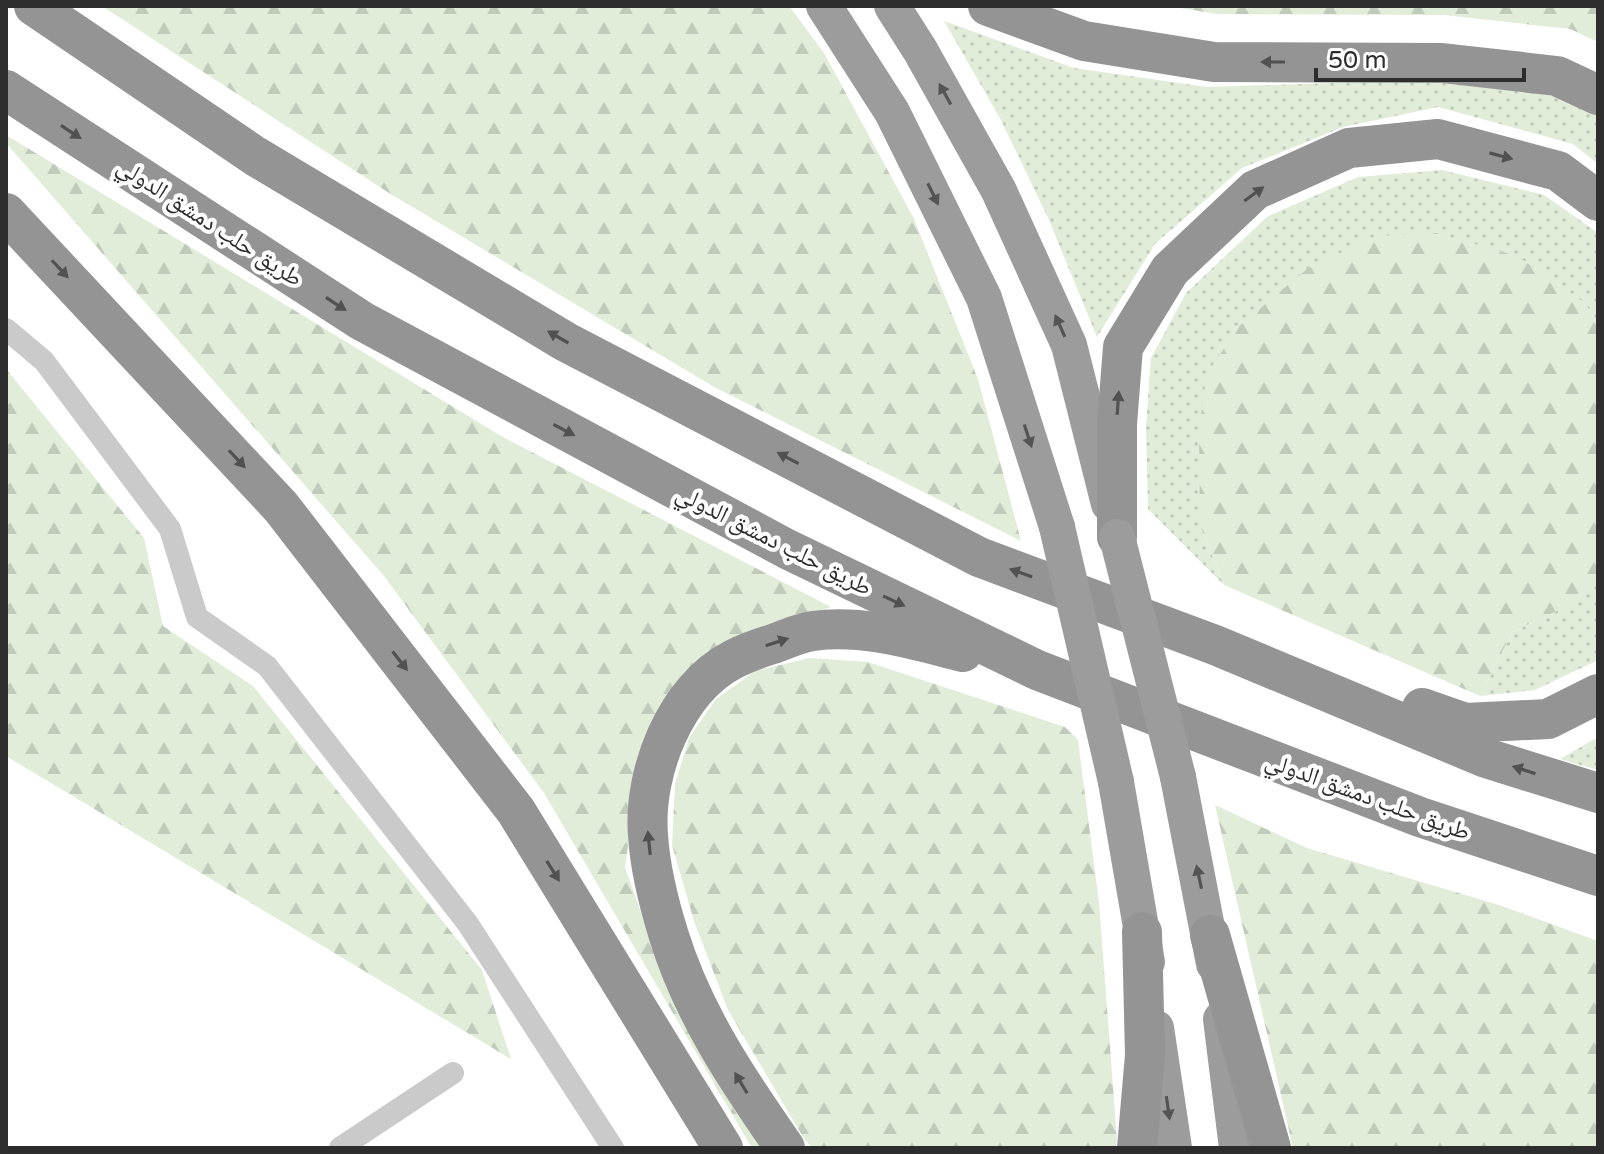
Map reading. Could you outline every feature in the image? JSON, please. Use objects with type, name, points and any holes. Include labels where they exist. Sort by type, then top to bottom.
[{"type":"highway","points":[[34,6],[255,156],[566,342],[979,557],[1215,645],[1486,758],[1598,793]]},
{"type":"highway","points":[[824,6],[892,112],[984,298],[1057,527],[1116,782],[1174,1148]]},
{"type":"highway","points":[[892,6],[999,191],[1069,345],[1178,777],[1210,935],[1237,1148]]},
{"type":"highway","points":[[988,6],[1084,41],[1214,62],[1442,63],[1557,76],[1598,95]]},
{"type":"highway","name":"طريق حلب دمشق الدولي","points":[[6,90],[362,321],[787,549],[1037,670],[1420,817],[1598,876]]},
{"type":"highway","points":[[1117,537],[1117,424],[1123,347],[1170,270],[1255,190],[1349,148],[1438,139],[1558,171],[1598,201]]},
{"type":"highway","points":[[6,213],[281,507],[516,811],[723,1148]]},
{"type":"highway","points":[[785,1148],[709,1031],[685,981],[669,937],[647,835],[650,788],[661,746],[682,709],[707,678],[732,660],[812,631],[860,629],[1037,670]]},
{"type":"highway","points":[[1215,645],[1377,693],[1465,723],[1548,719],[1598,694]]},
{"type":"highway","points":[[1420,817],[1598,905]]},
{"type":"highway","points":[[1137,1148],[1145,1055],[1142,932]]},
{"type":"highway","points":[[1210,935],[1271,1148]]},
{"type":"street","points":[[6,329],[44,361],[170,529],[197,617],[267,666],[468,924],[613,1148]]},
{"type":"street","points":[[340,1148],[453,1073]]},
{"type":"green space","points":[[102,6],[789,6],[824,53],[913,217],[978,379],[1021,541],[716,388],[389,193]]},
{"type":"green space","points":[[1168,6],[1598,6],[1598,42],[1570,29],[1444,15],[1217,14]]},
{"type":"green space","points":[[944,21],[1074,68],[1207,87],[1436,80],[1552,93],[1598,115],[1598,164],[1573,144],[1438,107],[1343,127],[1242,168],[1155,244],[1097,337],[1049,220],[1001,120]]},
{"type":"green space","points":[[6,135],[501,436],[831,607],[756,630],[642,748],[625,867],[665,982],[735,1111],[762,1148],[752,1148],[544,793],[384,576],[6,143]]},
{"type":"green space","points":[[1442,170],[1544,195],[1598,233],[1598,324],[1585,303],[1200,525],[1224,585],[1148,509],[1146,426],[1151,358],[1186,293],[1268,216],[1358,177]]},
{"type":"green space","points":[[1436,233],[1517,256],[1585,303],[1598,324],[1598,574],[1563,608],[1512,632],[1480,696],[1224,585],[1200,525],[1199,429],[1207,374],[1238,327],[1307,269],[1377,236]]},
{"type":"green space","points":[[6,369],[144,538],[163,626],[253,686],[482,970],[511,1059],[6,756]]},
{"type":"green space","points":[[1598,574],[1598,660],[1535,690],[1480,696],[1512,632],[1562,608]]},
{"type":"green space","points":[[810,658],[868,662],[1065,727],[1078,740],[1099,903],[1116,1148],[812,1148],[803,1137],[728,1010],[694,921],[672,845],[675,784],[689,738],[716,699],[755,671]]},
{"type":"green space","points":[[1598,737],[1598,770],[1560,759]]},
{"type":"green space","points":[[1215,805],[1307,848],[1499,905],[1598,941],[1598,1148],[1293,1148]]}]
